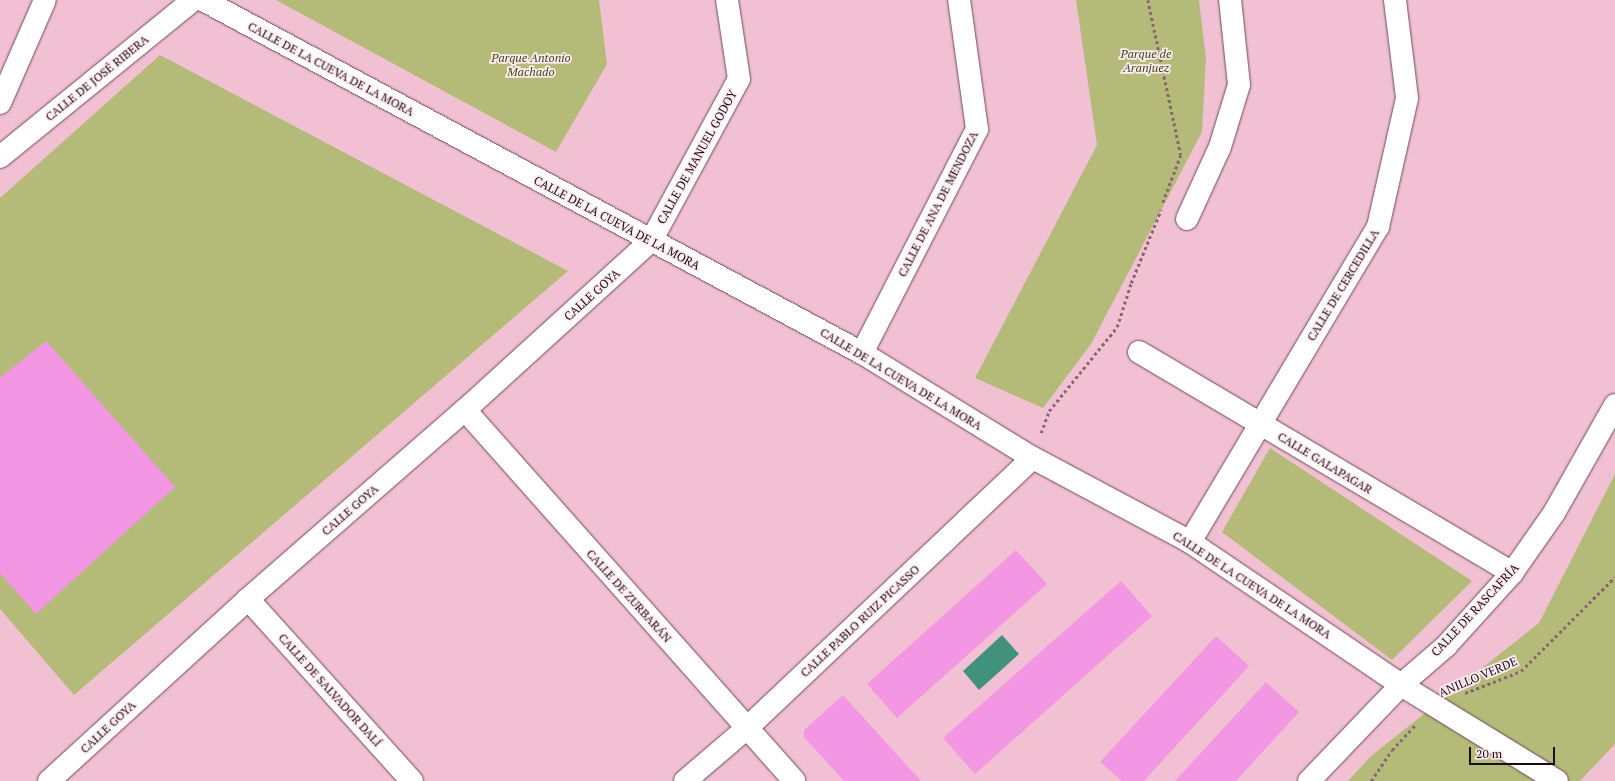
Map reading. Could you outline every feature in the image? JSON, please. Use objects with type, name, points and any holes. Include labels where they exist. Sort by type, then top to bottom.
[{"type":"street","points":[[0,103],[45,0]]},
{"type":"street","name":"CALLE DE JOSÉ RIBERA","points":[[0,157],[194,0]]},
{"type":"street","name":"CALLE DE LA CUEVA DE LA MORA","points":[[203,0],[862,353],[1033,458],[1190,542],[1401,685],[1528,765],[1557,781]]},
{"type":"street","name":"CALLE DE MANUEL GODOY","points":[[651,241],[739,79],[727,0]]},
{"type":"street","name":"CALLE DE ANA DE MENDOZA","points":[[862,353],[977,129],[959,0]]},
{"type":"street","points":[[1187,219],[1220,147],[1239,85],[1230,0]]},
{"type":"street","name":"CALLE DE CERCEDILLA","points":[[1190,542],[1378,227],[1407,98],[1395,0]]},
{"type":"street","name":"CALLE GOYA","points":[[50,781],[248,599],[465,410],[651,241]]},
{"type":"street","name":"CALLE GALAPAGAR","points":[[1139,352],[1512,573]]},
{"type":"street","name":"CALLE DE RASCAFRÍA","points":[[1309,781],[1401,685],[1446,646],[1512,573],[1554,513],[1615,405]]},
{"type":"street","name":"CALLE DE ZURBARÁN","points":[[465,410],[794,781]]},
{"type":"street","name":"CALLE PABLO RUIZ PICASSO","points":[[685,781],[747,728],[1033,458]]},
{"type":"street","name":"CALLE DE SALVADOR DALÍ","points":[[248,599],[412,781]]},
{"type":"path","points":[[1033,458],[1049,411],[1117,327],[1131,284],[1181,155],[1148,0]]},
{"type":"path","name":"ANILLO VERDE","points":[[1371,781],[1392,750],[1433,705],[1521,671],[1615,577]]},
{"type":"green space","name":"Parque Antonio Machado","points":[[276,0],[599,0],[607,64],[556,152]]},
{"type":"green space","name":"Parque de Aranjuez","points":[[1076,0],[1199,0],[1206,58],[1202,132],[1091,344],[1043,408],[975,378],[1097,145]]},
{"type":"green space","points":[[160,55],[568,271],[74,695],[0,609],[0,198]]},
{"type":"green space","points":[[1270,448],[1472,581],[1392,660],[1222,532]]},
{"type":"green space","points":[[1615,474],[1615,744],[1580,781],[1348,781],[1371,756],[1539,623]]},
{"type":"shaded area","points":[[1002,635],[1019,654],[979,690],[963,671]]},
{"type":"building","points":[[46,341],[175,487],[36,614],[0,573],[0,378]]},
{"type":"building","points":[[1016,550],[1047,584],[897,718],[867,684]]},
{"type":"building","points":[[1121,581],[1152,616],[975,774],[943,738]]},
{"type":"building","points":[[1216,636],[1249,666],[1144,781],[1122,781],[1100,762]]},
{"type":"building","points":[[1266,682],[1299,712],[1236,781],[1175,781]]},
{"type":"building","points":[[843,695],[921,781],[844,781],[804,737],[804,730]]}]
